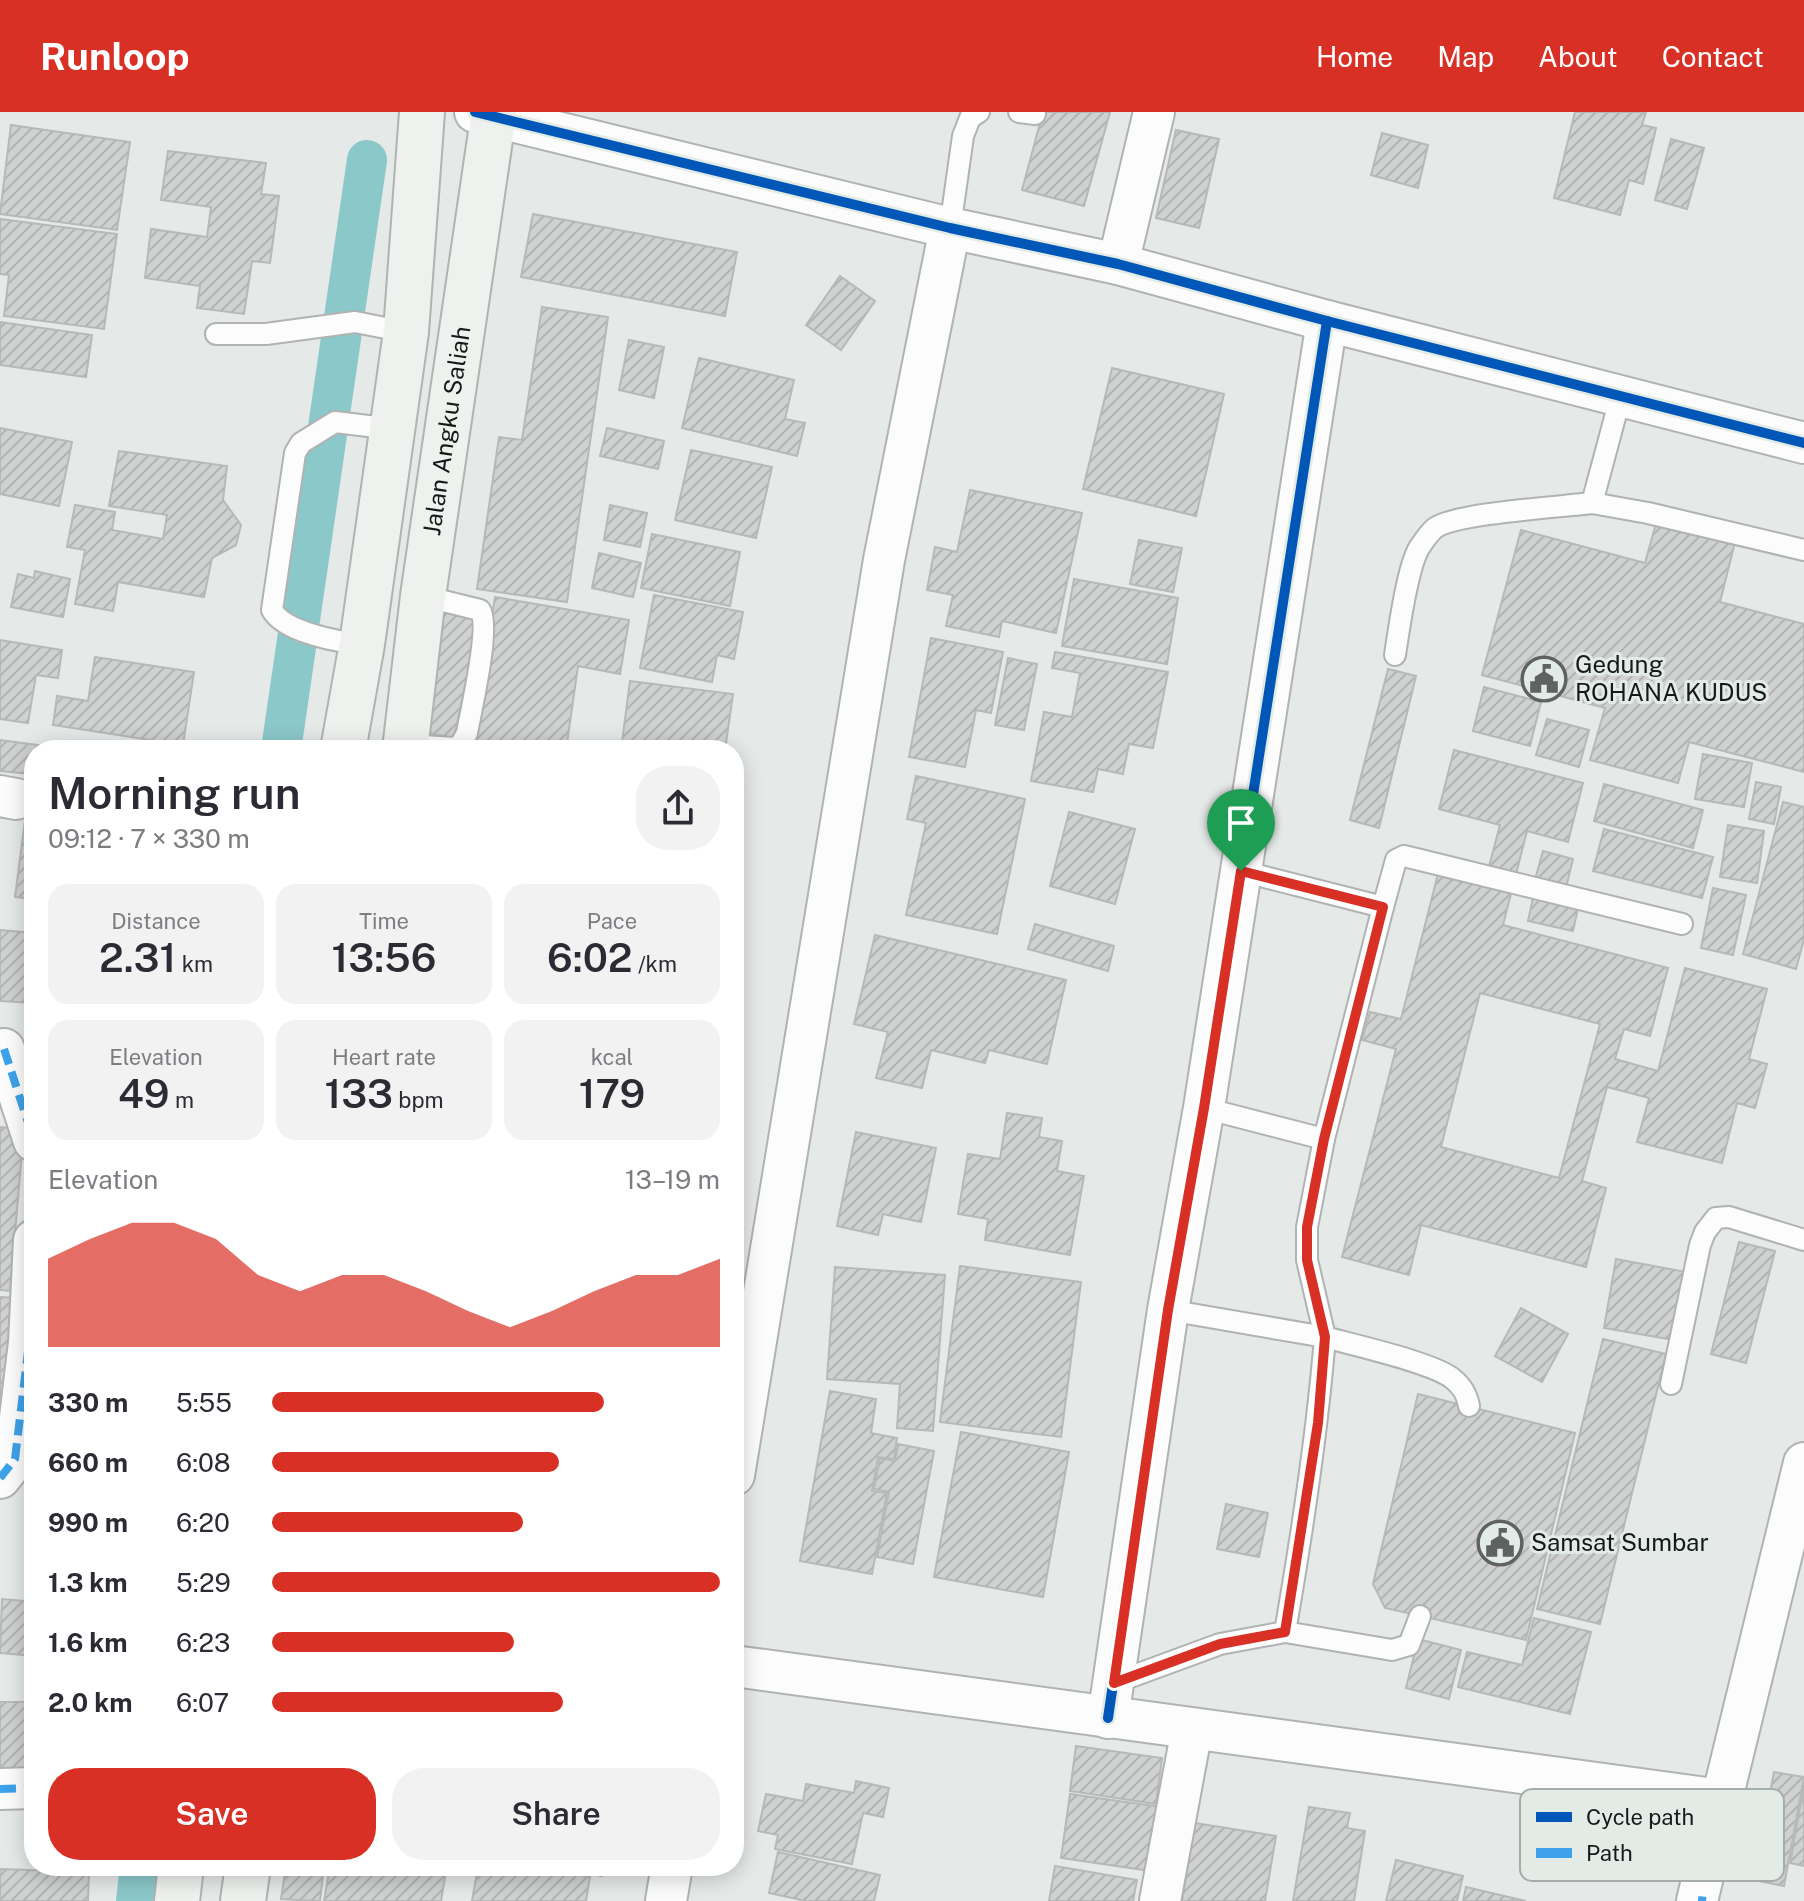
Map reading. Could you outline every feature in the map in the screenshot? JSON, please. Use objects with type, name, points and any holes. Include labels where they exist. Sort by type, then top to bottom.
[{"type":"main road","points":[[344,740],[422,112]]},
{"type":"main road","name":"Jalan Angku Saliah","points":[[406,740],[487,113]]},
{"type":"main road","points":[[177,1901],[180,1876]]},
{"type":"main road","points":[[243,1901],[247,1876]]},
{"type":"street","points":[[1118,264],[1154,112]]},
{"type":"street","points":[[487,113],[950,228],[1118,264],[1804,443]]},
{"type":"street","points":[[744,1414],[884,560],[950,228]]},
{"type":"street","points":[[1111,1700],[1168,1310],[1204,1108],[1327,321]]},
{"type":"street","points":[[13,1050],[24,1098]]},
{"type":"street","points":[[0,1478],[15,1459],[24,1384]]},
{"type":"street","points":[[1724,1789],[1804,1463]]},
{"type":"street","points":[[744,1667],[1111,1700],[1192,1729],[1639,1789]]},
{"type":"street","points":[[1160,1901],[1192,1729]]},
{"type":"street","points":[[0,1789],[24,1788]]},
{"type":"street","points":[[666,1901],[670,1876]]},
{"type":"street","points":[[1700,1901],[1704,1881]]},
{"type":"lane","points":[[950,228],[963,136],[970,118],[979,112]]},
{"type":"lane","points":[[216,334],[266,334],[355,322],[397,331]]},
{"type":"lane","points":[[1592,503],[1621,395]]},
{"type":"lane","points":[[355,643],[311,634],[276,618],[272,610],[295,453],[301,443],[335,422],[383,428]]},
{"type":"lane","points":[[1395,655],[1418,549],[1435,528],[1471,518],[1592,503],[1804,550]]},
{"type":"lane","points":[[423,596],[480,610],[485,618],[467,733],[463,740]]},
{"type":"lane","points":[[1285,1632],[1316,1437],[1325,1337],[1307,1260],[1307,1238],[1324,1139],[1396,860],[1404,856],[1682,924]]},
{"type":"lane","points":[[1241,871],[1383,907]]},
{"type":"lane","points":[[1204,1108],[1324,1139]]},
{"type":"lane","points":[[1671,1384],[1700,1245],[1716,1218],[1729,1217],[1804,1240]]},
{"type":"lane","points":[[1168,1310],[1325,1337],[1426,1366],[1451,1377],[1466,1393],[1469,1406]]},
{"type":"lane","points":[[1111,1700],[1220,1644],[1285,1632],[1392,1650],[1409,1645],[1420,1616]]},
{"type":"building","points":[[1043,112],[1110,112],[1084,206],[1022,190]]},
{"type":"building","points":[[1575,112],[1646,112],[1642,125],[1656,128],[1643,184],[1629,180],[1620,215],[1554,198]]},
{"type":"building","points":[[11,125],[130,142],[117,230],[0,214]]},
{"type":"building","points":[[1176,130],[1219,139],[1199,228],[1156,218]]},
{"type":"building","points":[[1382,133],[1428,145],[1418,188],[1371,175]]},
{"type":"building","points":[[1671,139],[1704,148],[1687,209],[1655,200]]},
{"type":"building","points":[[168,151],[266,163],[261,194],[279,196],[270,263],[252,261],[244,314],[197,308],[200,286],[145,278],[151,229],[207,237],[211,207],[161,200]]},
{"type":"building","points":[[533,214],[737,252],[725,316],[521,277]]},
{"type":"building","points":[[0,219],[117,234],[104,329],[4,316],[9,275],[0,274]]},
{"type":"building","points":[[840,276],[875,301],[841,350],[806,325]]},
{"type":"building","points":[[542,307],[608,317],[567,602],[477,589],[499,437],[522,440]]},
{"type":"building","points":[[0,322],[92,335],[86,377],[0,365]]},
{"type":"building","points":[[629,340],[664,347],[654,398],[619,390]]},
{"type":"building","points":[[699,358],[794,380],[785,419],[805,423],[797,456],[682,428]]},
{"type":"building","points":[[1112,368],[1224,394],[1196,516],[1083,489]]},
{"type":"building","points":[[0,428],[72,442],[59,506],[0,494]]},
{"type":"building","points":[[607,428],[664,441],[658,469],[600,456]]},
{"type":"building","points":[[691,450],[772,467],[756,538],[675,520]]},
{"type":"building","points":[[119,451],[227,466],[223,500],[241,525],[236,545],[212,558],[204,597],[118,582],[113,611],[75,604],[85,550],[67,547],[75,505],[115,512],[112,530],[163,539],[167,515],[109,506]]},
{"type":"building","points":[[970,490],[1082,513],[1056,633],[1002,621],[999,637],[946,626],[953,595],[927,590],[935,547],[957,552]]},
{"type":"building","points":[[610,505],[647,513],[640,547],[604,540]]},
{"type":"building","points":[[1657,520],[1735,542],[1720,602],[1804,624],[1804,772],[1689,742],[1678,783],[1590,760],[1605,708],[1482,675],[1521,530],[1645,563]]},
{"type":"building","points":[[652,534],[740,552],[730,606],[641,588]]},
{"type":"building","points":[[1139,540],[1182,548],[1173,592],[1130,584]]},
{"type":"building","points":[[599,553],[641,563],[633,597],[592,588]]},
{"type":"building","points":[[35,571],[70,579],[63,617],[11,607],[18,574],[34,578]]},
{"type":"building","points":[[1074,579],[1178,598],[1167,664],[1062,646]]},
{"type":"building","points":[[654,595],[743,612],[734,659],[717,655],[712,682],[640,668]]},
{"type":"building","points":[[495,597],[629,620],[620,674],[578,666],[567,740],[473,740]]},
{"type":"building","points":[[438,610],[479,619],[454,738],[413,730]]},
{"type":"building","points":[[931,638],[1003,652],[991,713],[976,710],[965,767],[909,757]]},
{"type":"building","points":[[0,640],[62,650],[58,678],[36,675],[28,723],[0,719]]},
{"type":"building","points":[[1055,652],[1168,672],[1153,748],[1129,744],[1123,774],[1098,769],[1093,792],[1031,781],[1044,712],[1072,717],[1080,673],[1052,668]]},
{"type":"building","points":[[95,657],[194,672],[184,740],[150,740],[53,725],[57,696],[88,701]]},
{"type":"building","points":[[1008,658],[1037,664],[1024,730],[995,725]]},
{"type":"building","points":[[1388,669],[1416,676],[1379,828],[1350,820]]},
{"type":"building","points":[[630,681],[733,694],[726,740],[622,740]]},
{"type":"building","points":[[1484,687],[1541,702],[1530,746],[1473,731]]},
{"type":"building","points":[[1547,719],[1589,730],[1579,767],[1536,755]]},
{"type":"building","points":[[0,740],[24,743],[24,773],[0,771]]},
{"type":"building","points":[[1454,750],[1583,783],[1568,842],[1527,831],[1503,925],[1668,968],[1650,1036],[1624,1029],[1615,1059],[1658,1071],[1685,968],[1767,989],[1749,1059],[1767,1064],[1755,1108],[1737,1103],[1722,1163],[1637,1142],[1649,1098],[1607,1087],[1582,1181],[1606,1188],[1586,1267],[1421,1225],[1409,1275],[1342,1257],[1396,1049],[1362,1040],[1370,1012],[1401,1019],[1438,874],[1484,885],[1500,825],[1439,809]],"holes":[[[1480,993],[1600,1024],[1559,1178],[1441,1147]]]},
{"type":"building","points":[[1703,754],[1752,763],[1744,807],[1695,799]]},
{"type":"building","points":[[916,776],[1025,799],[997,934],[906,915],[926,823],[907,819]]},
{"type":"building","points":[[1756,782],[1781,787],[1774,824],[1749,819]]},
{"type":"building","points":[[1604,784],[1703,810],[1693,848],[1594,821]]},
{"type":"building","points":[[1783,802],[1804,807],[1804,939],[1796,969],[1743,954]]},
{"type":"building","points":[[1069,812],[1135,829],[1115,904],[1050,886]]},
{"type":"building","points":[[1728,825],[1764,831],[1757,883],[1720,877]]},
{"type":"building","points":[[24,828],[24,898],[15,897]]},
{"type":"building","points":[[1604,829],[1713,857],[1702,898],[1593,871]]},
{"type":"building","points":[[1543,851],[1573,859],[1565,892],[1534,883]]},
{"type":"building","points":[[1713,888],[1746,895],[1733,955],[1701,948]]},
{"type":"building","points":[[1533,898],[1578,908],[1573,931],[1528,921]]},
{"type":"building","points":[[1035,924],[1114,946],[1108,971],[1028,949]]},
{"type":"building","points":[[0,930],[24,932],[24,1002],[0,1001]]},
{"type":"building","points":[[875,935],[1066,980],[1047,1064],[989,1050],[985,1063],[931,1050],[922,1088],[876,1078],[888,1032],[854,1024]]},
{"type":"building","points":[[1007,1113],[1042,1118],[1039,1137],[1062,1141],[1057,1171],[1084,1176],[1070,1255],[985,1240],[988,1219],[958,1214],[968,1154],[1000,1159]]},
{"type":"building","points":[[0,1127],[24,1129],[10,1291],[0,1290]]},
{"type":"building","points":[[856,1132],[936,1148],[921,1222],[883,1214],[878,1235],[837,1226]]},
{"type":"building","points":[[1739,1242],[1775,1251],[1746,1363],[1711,1354]]},
{"type":"building","points":[[1616,1259],[1686,1272],[1674,1340],[1604,1328]]},
{"type":"building","points":[[960,1266],[1081,1282],[1061,1437],[940,1422]]},
{"type":"building","points":[[835,1267],[945,1275],[933,1431],[897,1428],[900,1384],[827,1379]]},
{"type":"building","points":[[0,1297],[16,1298],[0,1452]]},
{"type":"building","points":[[1521,1308],[1568,1334],[1542,1382],[1495,1356]]},
{"type":"building","points":[[1603,1339],[1666,1354],[1600,1624],[1537,1609]]},
{"type":"building","points":[[830,1391],[876,1399],[871,1433],[897,1438],[894,1459],[878,1457],[872,1491],[887,1493],[872,1574],[800,1561]]},
{"type":"building","points":[[1418,1394],[1575,1433],[1526,1640],[1385,1608],[1373,1584]]},
{"type":"building","points":[[961,1432],[1069,1452],[1043,1597],[934,1577]]},
{"type":"building","points":[[898,1444],[934,1451],[913,1564],[877,1557],[889,1492],[874,1489],[880,1458],[895,1461]]},
{"type":"building","points":[[1226,1504],[1268,1513],[1259,1557],[1217,1549]]},
{"type":"building","points":[[2,1599],[24,1601],[24,1655],[0,1653]]},
{"type":"building","points":[[1534,1618],[1591,1632],[1570,1714],[1458,1687],[1467,1652],[1522,1665]]},
{"type":"building","points":[[1418,1639],[1461,1650],[1449,1699],[1406,1688]]},
{"type":"building","points":[[0,1702],[24,1702],[24,1780],[0,1779]]},
{"type":"building","points":[[1076,1746],[1162,1758],[1156,1804],[1070,1791]]},
{"type":"building","points":[[1774,1772],[1804,1777],[1784,1886],[1758,1881],[1784,1881],[1784,1789],[1771,1789]]},
{"type":"building","points":[[856,1781],[889,1788],[883,1817],[863,1813],[852,1864],[775,1849],[778,1835],[758,1831],[766,1794],[803,1801],[806,1784],[854,1793]]},
{"type":"building","points":[[1804,1785],[1804,1866],[1790,1863]]},
{"type":"building","points":[[1070,1794],[1161,1807],[1151,1871],[1061,1858]]},
{"type":"building","points":[[1309,1807],[1350,1813],[1347,1828],[1365,1831],[1354,1901],[1293,1901]]},
{"type":"building","points":[[1195,1823],[1276,1836],[1265,1901],[1182,1901]]},
{"type":"building","points":[[778,1852],[880,1875],[874,1901],[806,1901],[769,1893]]},
{"type":"building","points":[[1396,1860],[1463,1876],[1457,1901],[1386,1901]]},
{"type":"building","points":[[1055,1866],[1137,1880],[1133,1901],[1049,1901]]},
{"type":"building","points":[[0,1869],[24,1870],[24,1876],[89,1876],[88,1901],[0,1901]]},
{"type":"building","points":[[284,1876],[323,1876],[320,1901],[281,1899]]},
{"type":"building","points":[[328,1876],[445,1876],[441,1901],[324,1901]]},
{"type":"building","points":[[476,1876],[590,1877],[586,1901],[472,1901]]},
{"type":"building","points":[[1466,1887],[1526,1901],[1463,1901]]},
{"type":"waterway","points":[[282,740],[367,160]]},
{"type":"waterway","points":[[136,1901],[139,1876]]},
{"type":"marked path","points":[[4,1049],[24,1110]]},
{"type":"marked path","points":[[0,1478],[15,1459],[24,1384]]},
{"type":"marked path","points":[[0,1789],[24,1788]]},
{"type":"marked path","points":[[1698,1900],[1706,1901]]},
{"type":"cycle path","points":[[475,112],[950,228],[1118,264],[1804,443]]},
{"type":"cycle path","points":[[1108,1718],[1168,1310],[1204,1108],[1327,321]]},
{"type":"place","name":"Gedung ROHANA KUDUS","points":[[1544,679]]},
{"type":"place","name":"Samsat Sumbar","points":[[1500,1543]]},
{"type":"route","points":[[1241,871],[1383,907],[1324,1139],[1307,1227],[1307,1260],[1325,1337],[1306,1511],[1285,1632],[1220,1644],[1114,1683],[1168,1310],[1241,871]]}]
